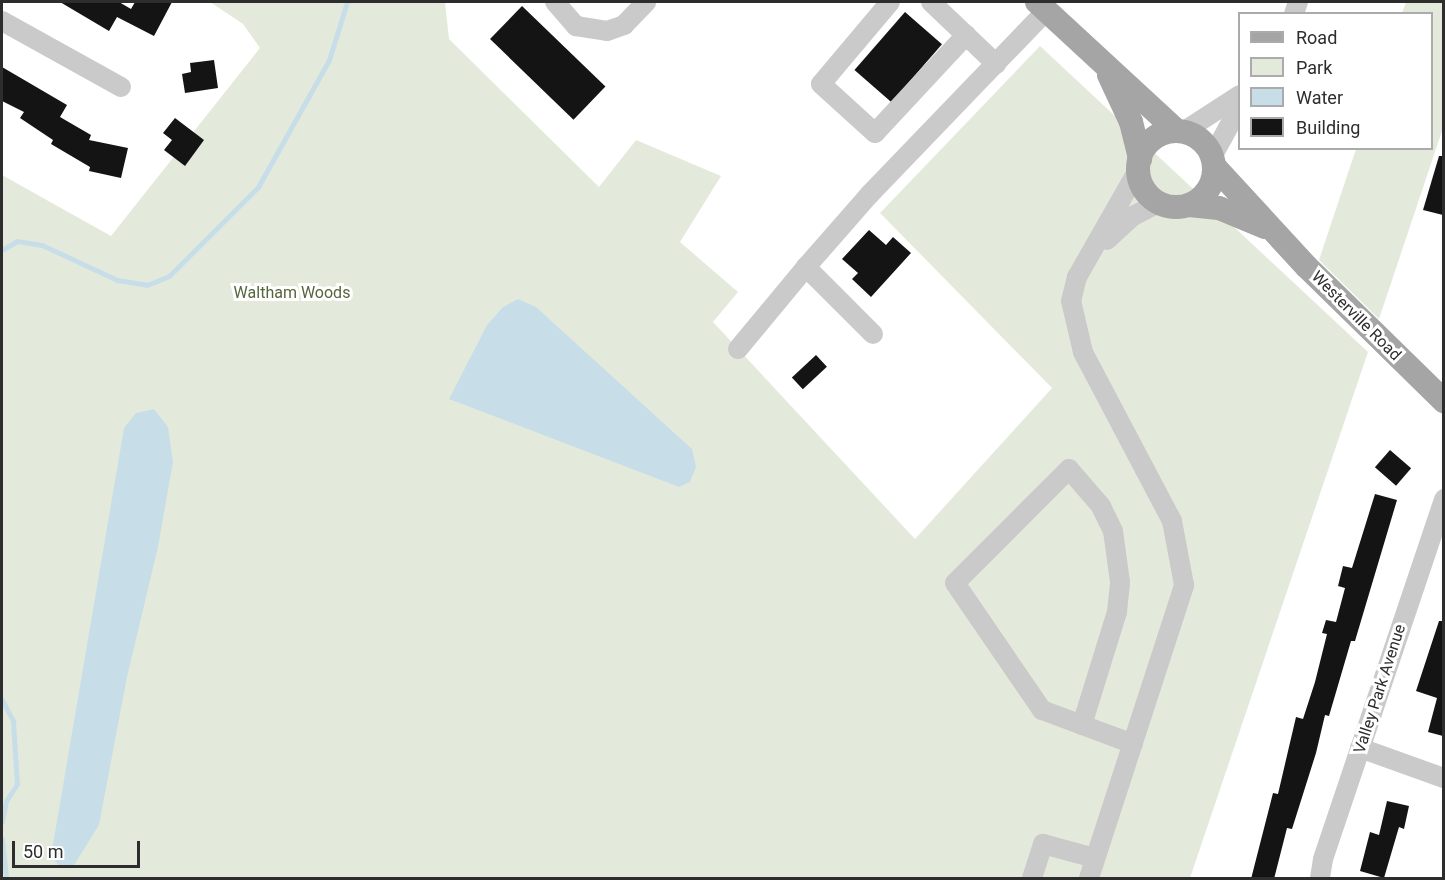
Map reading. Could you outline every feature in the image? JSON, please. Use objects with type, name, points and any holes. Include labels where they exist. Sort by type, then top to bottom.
[{"type":"main road","name":"Westerville Road","points":[[1042,6],[1106,70],[1146,100],[1180,132],[1201,141],[1213,162],[1270,229],[1443,401]]},
{"type":"main road","name":"Westerville Road","points":[[1106,70],[1131,122],[1144,189],[1159,203],[1219,208],[1270,229]]},
{"type":"main road","points":[[1139,164],[1154,138],[1180,132]]},
{"type":"main road","points":[[1189,205],[1208,190],[1213,162]]},
{"type":"street","points":[[555,2],[576,26],[607,31],[624,25],[646,2]]},
{"type":"street","points":[[890,2],[821,84],[875,134],[966,36]]},
{"type":"street","points":[[931,2],[996,64]]},
{"type":"street","points":[[738,349],[869,195],[996,64],[1042,6]]},
{"type":"street","points":[[2,21],[121,87]]},
{"type":"street","points":[[1180,132],[1238,96]]},
{"type":"street","points":[[1213,162],[1238,108]]},
{"type":"street","points":[[1089,879],[1184,585],[1172,521],[1099,384],[1076,330],[1073,293],[1077,277],[1092,254],[1139,164]]},
{"type":"street","points":[[1092,254],[1133,216],[1159,203]]},
{"type":"street","points":[[806,267],[873,334]]},
{"type":"street","points":[[1082,725],[1117,612],[1120,582],[1113,531],[1101,506],[1069,468],[955,583],[1042,710],[1082,725],[1133,744]]},
{"type":"street","name":"Valley Park Avenue","points":[[1320,879],[1360,748],[1443,499]]},
{"type":"street","points":[[1360,748],[1443,778]]},
{"type":"street","points":[[1032,879],[1043,844],[1095,858]]},
{"type":"green space","name":"Waltham Woods","points":[[210,2],[445,2],[449,39],[599,187],[636,140],[721,176],[680,242],[738,292],[713,322],[915,539],[1052,388],[880,213],[1040,46],[1368,352],[1190,878],[2,878],[2,175],[111,236],[260,48],[243,24]]},
{"type":"green space","points":[[1406,2],[1443,2],[1443,128],[1379,319],[1319,260],[1356,150],[1433,150],[1433,12],[1402,12]]},
{"type":"water","points":[[518,299],[536,307],[692,449],[696,467],[690,482],[679,487],[449,399],[487,325],[503,307]]},
{"type":"water","points":[[154,409],[168,427],[173,462],[158,547],[127,677],[99,825],[73,867],[60,867],[51,856],[124,428],[136,413]]},
{"type":"building","points":[[60,2],[119,2],[131,9],[135,2],[172,2],[154,36],[117,17],[109,31]]},
{"type":"building","points":[[522,6],[605,87],[573,120],[490,39]]},
{"type":"building","points":[[905,12],[942,44],[891,102],[854,70]]},
{"type":"building","points":[[214,60],[218,88],[185,93],[182,74],[191,72],[190,63]]},
{"type":"building","points":[[2,67],[67,105],[60,117],[91,135],[89,140],[128,148],[121,178],[89,171],[90,167],[51,144],[53,140],[20,118],[24,112],[2,101]]},
{"type":"building","points":[[175,118],[204,140],[185,166],[164,150],[172,140],[163,133]]},
{"type":"building","points":[[1439,156],[1443,156],[1443,215],[1423,210]]},
{"type":"building","points":[[869,230],[886,245],[893,237],[911,253],[871,297],[852,279],[858,273],[842,259]]},
{"type":"building","points":[[816,355],[827,367],[803,389],[792,378]]},
{"type":"building","points":[[1390,450],[1411,468],[1396,486],[1375,467]]},
{"type":"building","points":[[1375,494],[1397,500],[1355,641],[1351,641],[1329,716],[1325,715],[1316,753],[1292,829],[1287,828],[1274,879],[1251,879],[1273,793],[1278,794],[1296,717],[1303,719],[1315,682],[1327,634],[1322,633],[1326,620],[1336,622],[1345,588],[1338,586],[1343,566],[1352,568]]},
{"type":"building","points":[[1439,621],[1443,621],[1443,736],[1428,732],[1437,698],[1416,691]]},
{"type":"building","points":[[1387,801],[1409,806],[1404,829],[1399,827],[1384,878],[1360,871],[1370,832],[1379,835]]},
{"type":"waterway","points":[[2,250],[17,241],[42,245],[117,280],[147,285],[169,276],[258,187],[329,60],[347,2]]},
{"type":"waterway","points":[[2,700],[13,721],[17,784],[6,801],[2,822]]},
{"type":"waterway","points":[[2,839],[6,878]]}]
